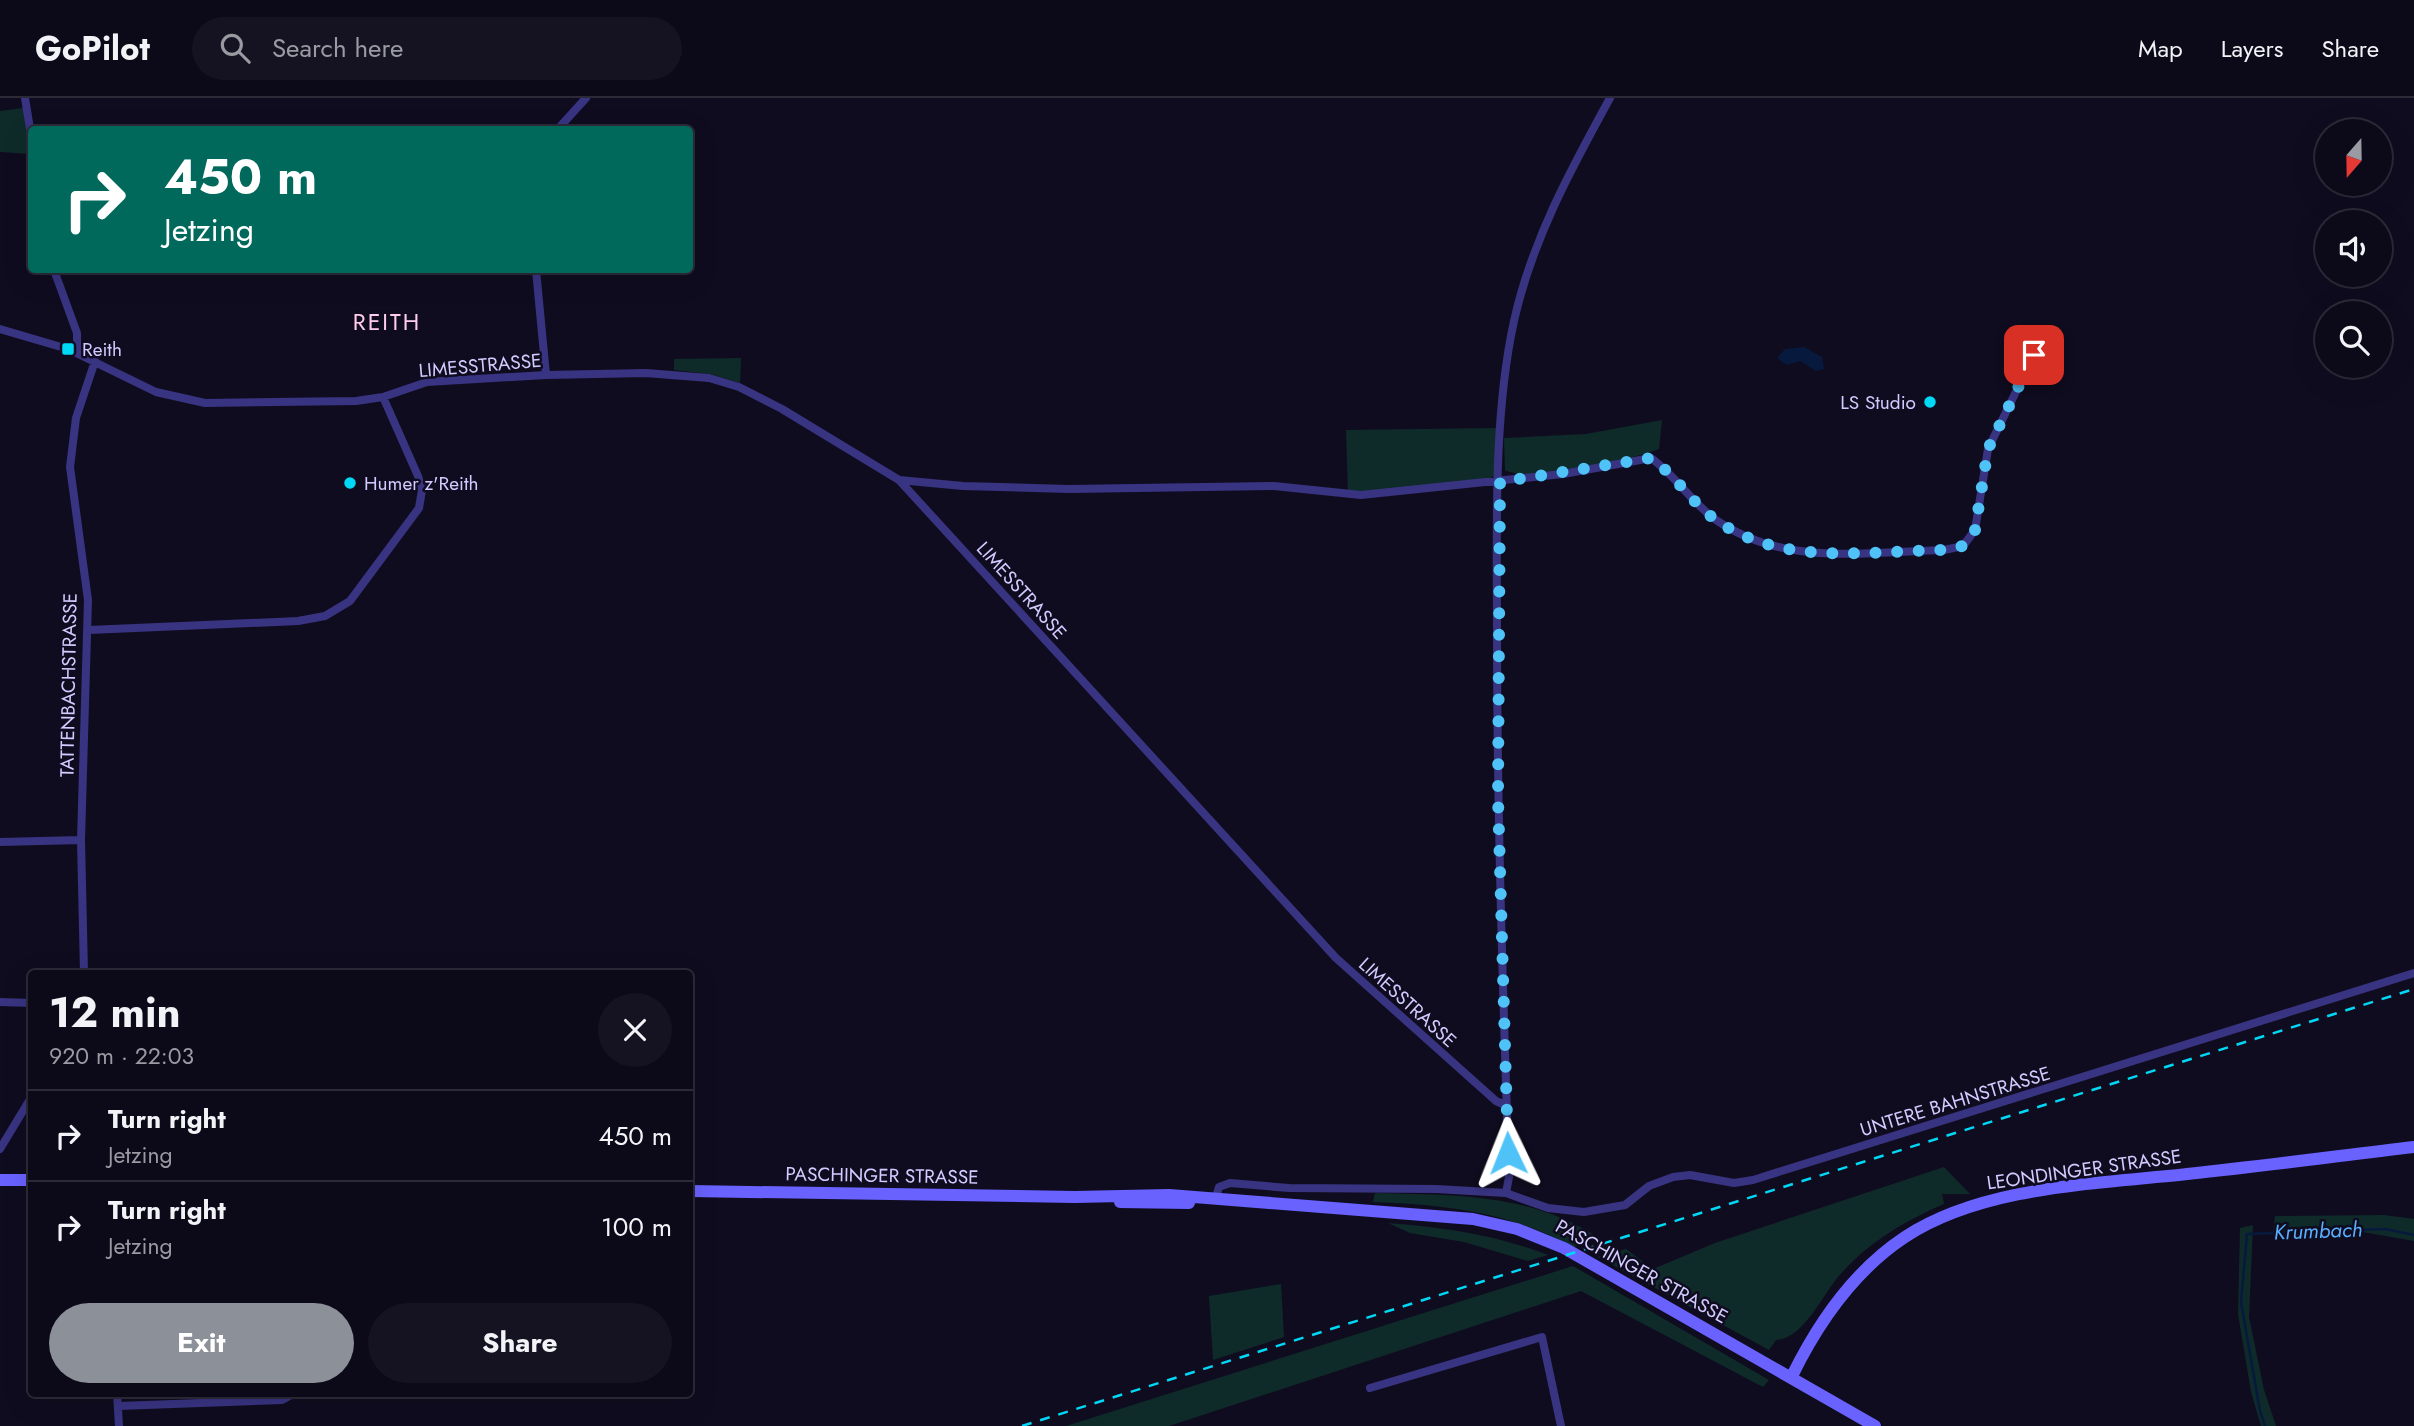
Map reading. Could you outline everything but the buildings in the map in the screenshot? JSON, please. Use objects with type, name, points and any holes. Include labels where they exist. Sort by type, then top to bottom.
[{"type":"street","points":[[25,98],[30,126]]},
{"type":"street","points":[[561,126],[586,98]]},
{"type":"street","points":[[1506,1193],[1509,1177],[1498,785],[1500,482],[1504,376],[1524,283],[1557,197],[1610,98]]},
{"type":"street","points":[[55,273],[76,333],[77,353]]},
{"type":"street","points":[[536,273],[546,375]]},
{"type":"street","name":"LIMESSTRASSE","points":[[0,329],[77,353],[156,392],[188,401],[356,401],[383,397],[427,382],[546,375],[670,373],[724,382],[793,415],[899,480],[1335,958],[1496,1101],[1507,1106]]},
{"type":"street","points":[[899,480],[962,486],[1069,489],[1275,486],[1361,495],[1500,482],[1651,458],[1669,471],[1714,518],[1743,537],[1776,549],[1824,553],[1944,550],[1963,546],[1975,530],[1988,449],[2034,355]]},
{"type":"street","name":"TATTENBACHSTRASSE","points":[[84,970],[80,840],[89,630],[85,570],[70,467],[76,418],[95,360]]},
{"type":"street","points":[[89,630],[298,621],[325,616],[343,607],[360,590],[394,538],[416,514],[422,498],[418,476],[383,397]]},
{"type":"street","points":[[0,842],[80,840]]},
{"type":"street","name":"UNTERE BAHNSTRASSE","points":[[1215,1200],[1219,1187],[1230,1182],[1289,1188],[1436,1189],[1506,1193],[1548,1208],[1584,1212],[1625,1205],[1649,1186],[1673,1177],[1690,1175],[1734,1183],[1753,1180],[2414,973]]},
{"type":"street","points":[[0,1002],[28,1003]]},
{"type":"street","points":[[0,1149],[28,1103]]},
{"type":"street","name":"LEONDINGER STRASSE","points":[[1792,1376],[1832,1308],[1868,1267],[1906,1236],[1968,1207],[2014,1196],[2125,1181],[2414,1147]]},
{"type":"street","points":[[0,1180],[28,1180]]},
{"type":"street","name":"PASCHINGER STRASSE","points":[[693,1191],[1075,1197],[1169,1204],[1215,1200],[1436,1214],[1517,1229],[1588,1260],[1875,1426]]},
{"type":"street","points":[[1370,1388],[1542,1337],[1561,1426]]},
{"type":"street","points":[[117,1397],[120,1426]]},
{"type":"street","points":[[118,1406],[282,1400],[287,1397]]},
{"type":"green space","points":[[23,108],[28,154],[0,152],[0,111]]},
{"type":"green space","points":[[741,358],[740,383],[710,374],[674,370],[674,359]]},
{"type":"green space","points":[[1662,420],[1659,449],[1645,454],[1558,472],[1518,474],[1505,470],[1504,438],[1586,434]]},
{"type":"green space","points":[[1497,428],[1495,475],[1488,480],[1348,493],[1346,430]]},
{"type":"green space","points":[[1944,1167],[1970,1194],[1942,1194],[1944,1204],[1914,1218],[1873,1244],[1838,1277],[1803,1325],[1786,1338],[1776,1340],[1769,1350],[1598,1257],[1626,1249],[1653,1269],[1715,1243]]},
{"type":"green space","points":[[1375,1193],[1461,1196],[1518,1204],[1545,1212],[1597,1237],[1575,1247],[1525,1226],[1477,1212],[1427,1205],[1373,1202]]},
{"type":"green space","points":[[2384,1215],[2414,1219],[2414,1241],[2357,1231],[2273,1234],[2275,1216]]},
{"type":"green space","points":[[1388,1223],[1469,1233],[1548,1255],[1528,1261],[1464,1242],[1410,1233]]},
{"type":"green space","points":[[2253,1225],[2249,1317],[2264,1390],[2276,1426],[2261,1426],[2251,1392],[2238,1314],[2240,1228]]},
{"type":"green space","points":[[1573,1266],[1769,1380],[1763,1387],[1581,1291],[1169,1426],[1066,1426]]},
{"type":"green space","points":[[1281,1284],[1284,1337],[1213,1360],[1209,1296]]},
{"type":"water","points":[[1804,347],[1822,357],[1824,369],[1816,371],[1800,361],[1787,365],[1777,358],[1785,349]]},
{"type":"waterway","name":"Krumbach","points":[[2265,1426],[2241,1302],[2247,1234],[2385,1229],[2414,1235]]},
{"type":"railway","points":[[1022,1426],[2414,989]]},
{"type":"place","name":"Reith","points":[[68,349]]},
{"type":"place","name":"LS Studio","points":[[1930,402]]},
{"type":"place","name":"Humer z'Reith","points":[[350,483]]},
{"type":"district","name":"REITH","points":[[387,322]]},
{"type":"route","points":[[1508,1153],[1498,797],[1497,580],[1500,482],[1651,458],[1682,483],[1706,512],[1758,544],[1796,552],[1824,553],[1944,550],[1963,546],[1975,530],[1988,449],[2034,355]]}]
